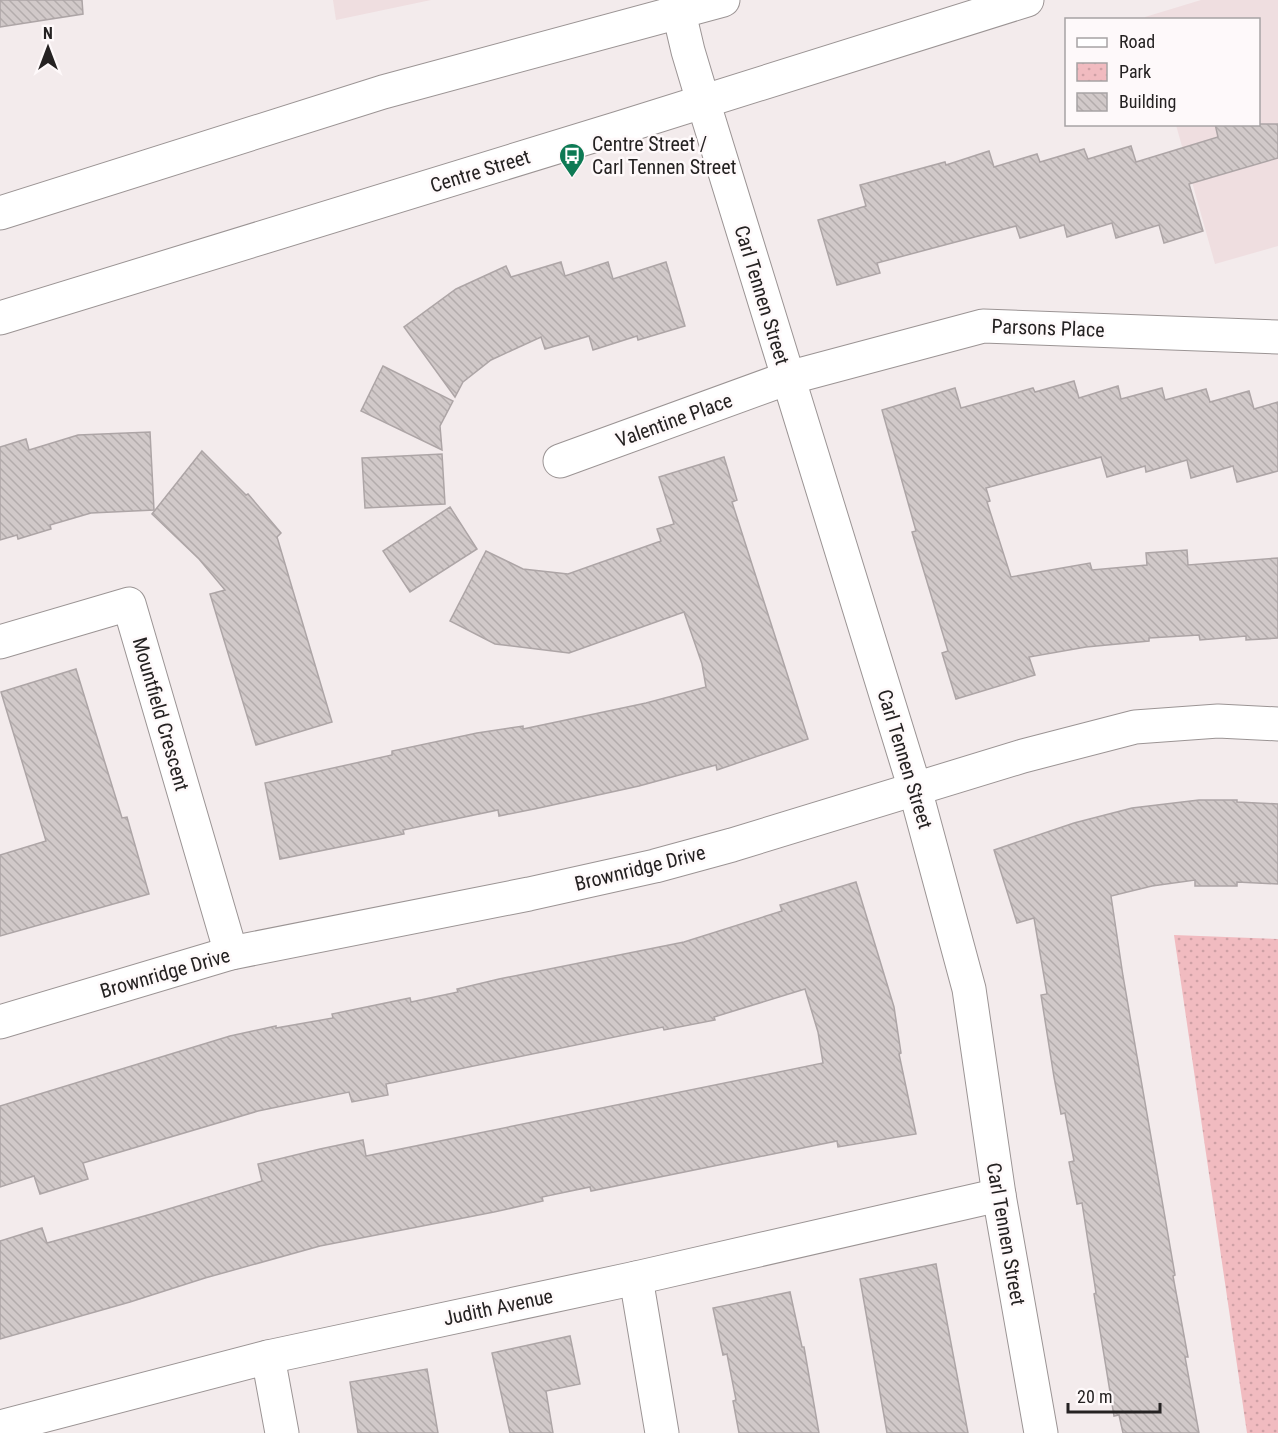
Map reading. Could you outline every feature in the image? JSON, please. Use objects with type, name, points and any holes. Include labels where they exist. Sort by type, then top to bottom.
[{"type":"street","points":[[0,213],[383,92],[677,5],[723,0]]},
{"type":"street","name":"Centre Street","points":[[0,318],[1027,0]]},
{"type":"street","name":"Carl Tennen Street","points":[[677,5],[687,51],[915,789],[969,989],[999,1196],[1041,1433]]},
{"type":"street","name":"Parsons Place","points":[[788,378],[983,326],[1278,337]]},
{"type":"street","name":"Valentine Place","points":[[560,461],[788,378]]},
{"type":"street","name":"Mountfield Crescent","points":[[0,642],[129,604],[231,953]]},
{"type":"street","name":"Brownridge Drive","points":[[0,1022],[231,953],[529,894],[655,866],[1023,756],[1136,727],[1218,721],[1278,724]]},
{"type":"street","name":"Judith Avenue","points":[[0,1428],[268,1357],[636,1278],[999,1196]]},
{"type":"street","points":[[636,1278],[662,1433]]},
{"type":"street","points":[[268,1357],[282,1433]]},
{"type":"shaded area","points":[[333,0],[431,0],[336,20]]},
{"type":"shaded area","points":[[1201,0],[1278,0],[1278,246],[1215,264],[1176,126],[1260,126],[1260,18],[1145,17]]},
{"type":"green space","points":[[1174,935],[1278,939],[1278,1433],[1247,1433]]},
{"type":"building","points":[[0,0],[82,0],[83,14],[0,27]]},
{"type":"building","points":[[1278,124],[1278,158],[1189,184],[1203,231],[1164,243],[1159,225],[1116,238],[1112,223],[1067,237],[1064,225],[1020,238],[1016,226],[877,263],[880,273],[837,285],[818,220],[866,206],[860,185],[945,162],[946,165],[989,151],[994,167],[1037,154],[1040,162],[1084,149],[1088,159],[1131,146],[1136,162],[1218,137],[1215,126]]},
{"type":"building","points":[[561,262],[565,276],[608,262],[613,279],[666,262],[685,326],[638,340],[637,336],[593,350],[589,336],[545,349],[541,337],[491,360],[463,382],[455,397],[404,327],[456,289],[506,266],[511,277]]},
{"type":"building","points":[[383,366],[453,401],[440,426],[442,450],[361,411]]},
{"type":"building","points":[[1074,381],[1079,398],[1118,386],[1121,399],[1162,388],[1165,400],[1206,389],[1210,402],[1249,391],[1254,409],[1278,402],[1278,471],[1237,482],[1233,466],[1191,478],[1187,460],[1146,472],[1145,466],[1107,477],[1101,457],[986,488],[990,501],[987,502],[1011,577],[1090,563],[1092,570],[1147,565],[1146,553],[1187,550],[1188,565],[1278,558],[1278,638],[1246,640],[1246,636],[1200,640],[1199,635],[1149,638],[1149,641],[1086,647],[1029,657],[1035,675],[956,699],[942,653],[948,651],[912,532],[916,531],[882,410],[955,388],[961,408],[1033,388],[1035,392]]},
{"type":"building","points":[[150,432],[154,510],[91,513],[50,525],[51,529],[18,539],[17,535],[0,540],[0,447],[26,439],[29,450],[78,435]]},
{"type":"building","points":[[202,451],[246,495],[248,494],[281,533],[277,537],[332,722],[256,745],[210,594],[225,590],[199,559],[152,514]]},
{"type":"building","points":[[442,454],[445,504],[365,508],[362,458]]},
{"type":"building","points":[[724,457],[737,500],[732,502],[808,739],[717,770],[716,765],[639,786],[539,808],[499,816],[498,810],[403,830],[404,834],[280,859],[265,783],[392,755],[392,751],[477,733],[523,726],[523,729],[646,703],[706,687],[702,664],[684,612],[569,653],[495,644],[450,621],[486,551],[523,569],[568,574],[661,541],[657,529],[674,524],[659,477]]},
{"type":"building","points":[[450,507],[477,549],[410,592],[383,551]]},
{"type":"building","points":[[76,669],[122,818],[127,817],[149,894],[0,936],[0,855],[46,841],[1,692]]},
{"type":"building","points":[[1199,800],[1237,800],[1237,802],[1278,804],[1278,884],[1237,882],[1237,886],[1195,886],[1195,880],[1152,886],[1111,896],[1175,1275],[1173,1276],[1188,1357],[1185,1357],[1199,1433],[1123,1433],[1119,1415],[1114,1416],[1082,1203],[1077,1204],[1069,1162],[1074,1161],[1065,1113],[1061,1114],[1054,1077],[1041,995],[1047,994],[1034,918],[1017,923],[994,850],[1074,823],[1132,808]]},
{"type":"building","points":[[856,882],[894,1007],[901,1053],[899,1054],[916,1134],[838,1147],[837,1141],[591,1191],[590,1187],[542,1197],[543,1201],[494,1212],[320,1246],[0,1339],[0,1241],[42,1228],[47,1243],[155,1213],[262,1181],[258,1164],[320,1149],[363,1140],[366,1156],[823,1063],[818,1032],[805,989],[714,1017],[715,1020],[664,1030],[663,1027],[386,1084],[388,1095],[352,1102],[349,1092],[258,1111],[83,1163],[88,1179],[40,1194],[34,1176],[0,1187],[0,1106],[230,1036],[276,1026],[276,1028],[333,1018],[332,1014],[410,998],[411,1002],[458,992],[457,989],[499,979],[684,942],[782,911],[780,905]]},
{"type":"building","points":[[936,1264],[968,1433],[887,1433],[860,1279]]},
{"type":"building","points":[[790,1292],[802,1347],[804,1347],[819,1433],[739,1433],[733,1401],[736,1400],[727,1354],[723,1355],[713,1308]]},
{"type":"building","points":[[570,1336],[580,1384],[546,1391],[553,1433],[510,1433],[492,1353]]},
{"type":"building","points":[[427,1369],[438,1433],[358,1433],[350,1382]]},
{"type":"place","name":"Centre Street / Carl Tennen Street","points":[[572,179]]}]
